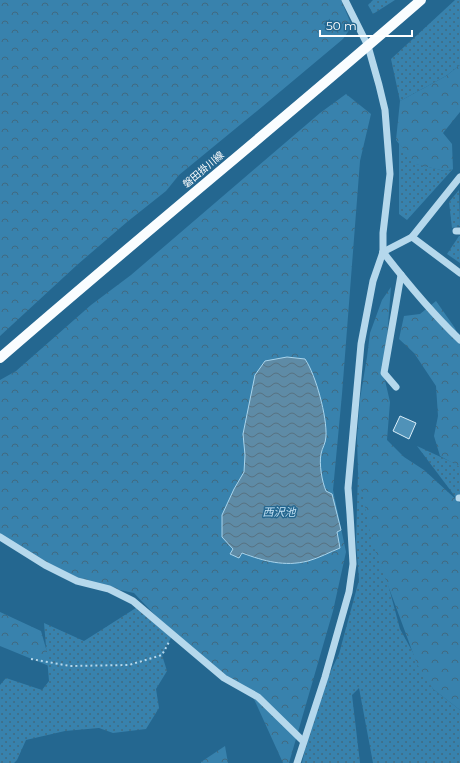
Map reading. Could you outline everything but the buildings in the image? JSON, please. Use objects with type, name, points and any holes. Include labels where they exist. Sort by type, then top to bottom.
[{"type":"main road","name":"磐田掛川線","points":[[0,358],[77,290],[421,0]]},
{"type":"street","points":[[297,763],[325,676],[349,592],[353,564],[348,488],[361,344],[373,281],[383,252],[383,233],[390,174],[385,110],[368,46],[345,0]]},
{"type":"street","points":[[383,252],[412,237],[459,179]]},
{"type":"street","points":[[412,237],[460,273]]},
{"type":"street","points":[[383,252],[412,289],[447,328],[460,340]]},
{"type":"street","points":[[396,387],[384,373],[401,275]]},
{"type":"street","points":[[0,537],[45,566],[77,581],[109,589],[133,601],[224,678],[258,697],[303,741]]},
{"type":"path","points":[[31,659],[70,666],[129,665],[162,655],[173,634]]},
{"type":"green space","points":[[0,0],[341,0],[352,26],[343,39],[179,175],[166,191],[77,265],[0,336]]},
{"type":"green space","points":[[373,0],[395,0],[373,14],[368,5]]},
{"type":"green space","points":[[455,0],[460,0],[460,65],[446,76],[400,101],[391,59]]},
{"type":"green space","points":[[460,65],[460,112],[443,133],[452,144],[453,169],[445,171],[415,164],[396,140],[400,101],[446,76]]},
{"type":"green space","points":[[346,94],[371,114],[360,161],[333,490],[346,552],[333,611],[289,763],[283,763],[254,699],[173,634],[134,593],[77,581],[0,537],[0,380],[16,371],[91,305],[131,275],[320,113]]},
{"type":"green space","points":[[399,143],[416,164],[445,171],[453,169],[407,220],[399,214]]},
{"type":"green space","points":[[459,190],[460,226],[452,228],[449,202]]},
{"type":"green space","points":[[460,236],[460,263],[447,254]]},
{"type":"green space","points":[[391,287],[384,376],[390,402],[387,440],[404,457],[424,470],[460,503],[460,710],[433,689],[417,664],[372,542],[358,472],[357,438],[360,399],[370,333],[382,300]]},
{"type":"green space","points":[[436,301],[455,328],[460,341],[460,467],[440,456],[434,436],[438,416],[436,386],[414,353],[399,339],[404,316],[420,314]]},
{"type":"green space","points":[[417,446],[460,466],[460,503]]},
{"type":"green space","points":[[358,472],[400,629],[433,689],[460,710],[460,763],[373,763],[359,688],[352,695],[360,763],[302,763],[316,702],[339,654],[359,580],[356,541]]},
{"type":"green space","points":[[139,606],[173,634],[162,655],[167,671],[156,689],[159,708],[146,729],[113,733],[99,728],[65,731],[26,740],[17,760],[14,763],[0,763],[0,685],[6,678],[42,690],[49,681],[44,623],[84,641]]},
{"type":"green space","points":[[0,612],[41,631],[49,666],[0,646]]},
{"type":"green space","points":[[225,746],[228,763],[201,763],[201,762]]},
{"type":"water","name":"西沢池","points":[[287,357],[305,359],[317,385],[326,428],[326,436],[320,463],[321,473],[326,491],[332,494],[341,530],[337,532],[340,548],[308,561],[299,563],[274,562],[242,553],[239,558],[230,554],[233,549],[222,537],[222,515],[244,472],[245,455],[243,434],[255,375],[265,361]]}]
